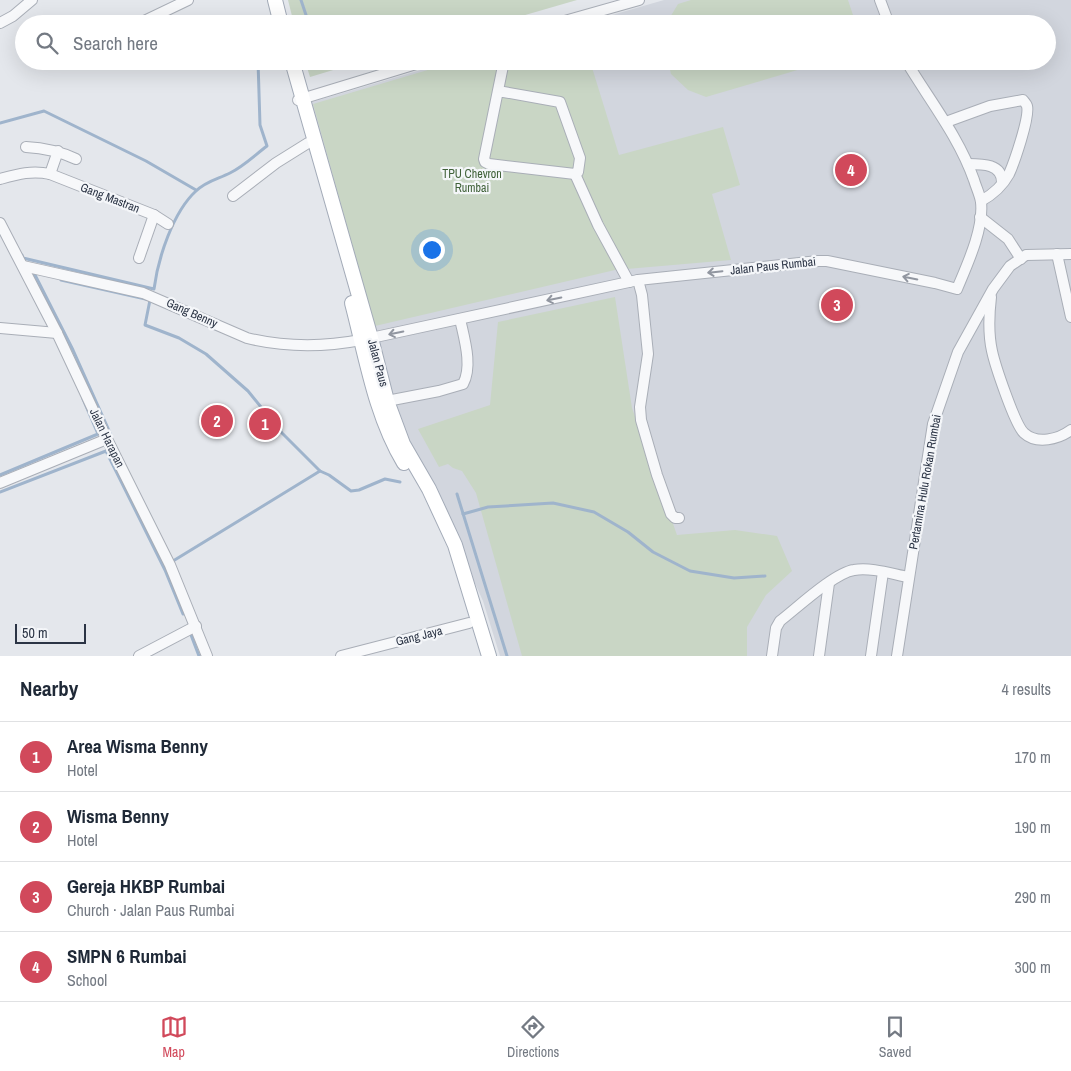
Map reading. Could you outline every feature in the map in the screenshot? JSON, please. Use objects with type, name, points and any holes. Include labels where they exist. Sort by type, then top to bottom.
[{"type":"main road","points":[[268,0],[272,15]]},
{"type":"main road","points":[[274,0],[278,15]]},
{"type":"main road","name":"Jalan Paus","points":[[288,70],[300,99],[366,339],[377,400],[394,447],[421,493],[447,549],[479,656]]},
{"type":"main road","name":"Jalan Paus","points":[[294,70],[308,144],[366,339],[404,444],[429,489],[455,545],[489,656]]},
{"type":"street","points":[[0,22],[13,16],[32,0]]},
{"type":"street","points":[[157,15],[188,0]]},
{"type":"street","points":[[586,15],[639,0]]},
{"type":"street","points":[[880,0],[886,15]]},
{"type":"street","points":[[300,99],[396,70]]},
{"type":"street","points":[[502,70],[485,162],[575,174]]},
{"type":"street","name":"Jalan Paus Rumbai","points":[[366,339],[633,281],[827,262],[957,289],[968,262],[980,217],[981,201],[968,164],[946,122],[911,70]]},
{"type":"street","points":[[498,91],[560,102],[580,158],[578,172],[575,174]]},
{"type":"street","points":[[946,122],[990,106],[1012,101],[1023,100],[1025,102],[1028,112],[1018,149],[1008,175],[993,193],[981,201]]},
{"type":"street","points":[[233,196],[276,163],[308,144]]},
{"type":"street","points":[[26,147],[58,151],[76,159]]},
{"type":"street","points":[[50,174],[58,151]]},
{"type":"street","points":[[968,164],[986,164],[994,167],[1001,174],[1002,182]]},
{"type":"street","name":"Gang Mastran","points":[[0,179],[36,171],[50,174],[154,215],[168,224]]},
{"type":"street","points":[[575,174],[598,226],[642,295],[648,354],[640,407],[641,420],[671,514],[675,518],[679,518]]},
{"type":"street","points":[[139,258],[154,215]]},
{"type":"street","points":[[980,217],[1008,239],[1020,259],[1026,256],[1071,254]]},
{"type":"street","name":"Jalan Harapan","points":[[0,223],[57,333],[170,565],[207,656]]},
{"type":"street","points":[[1057,254],[1071,317]]},
{"type":"street","name":"Pertamina Hulu Rokan Rumbai","points":[[897,656],[933,424],[958,352],[993,289],[1010,266],[1020,259]]},
{"type":"street","name":"Gang Benny","points":[[23,266],[143,293],[247,338],[261,341],[319,345],[366,339]]},
{"type":"street","points":[[993,289],[988,314],[992,350],[1016,423],[1024,433],[1035,439],[1052,439],[1071,430]]},
{"type":"street","points":[[388,401],[439,391],[463,384],[467,369],[466,346],[460,319]]},
{"type":"street","points":[[0,328],[57,333]]},
{"type":"street","points":[[0,483],[107,438]]},
{"type":"street","points":[[772,656],[776,628],[780,621],[846,572],[856,569],[908,577]]},
{"type":"street","points":[[871,656],[883,572]]},
{"type":"street","points":[[819,656],[829,583]]},
{"type":"street","name":"Gang Jaya","points":[[341,656],[469,623]]},
{"type":"street","points":[[139,656],[195,627]]},
{"type":"shaded area","points":[[664,0],[1071,0],[1071,656],[500,656],[483,601],[448,523],[404,445],[309,103],[421,70],[1056,70],[1056,15],[612,15]]},
{"type":"green space","points":[[288,0],[577,0],[525,15],[292,15]]},
{"type":"green space","points":[[691,0],[848,0],[853,15],[671,15],[678,4]]},
{"type":"green space","points":[[308,70],[333,70],[310,77]]},
{"type":"green space","name":"TPU Chevron Rumbai","points":[[428,70],[593,70],[619,155],[723,127],[740,185],[712,194],[731,260],[615,270],[375,326],[313,104]]},
{"type":"green space","points":[[670,70],[798,70],[706,97],[688,90],[671,74]]},
{"type":"green space","points":[[615,297],[632,408],[677,535],[735,530],[777,536],[792,571],[766,595],[747,627],[747,656],[522,656],[476,493],[462,471],[448,464],[439,467],[418,429],[490,405],[498,322]]},
{"type":"waterway","points":[[301,0],[306,15]]},
{"type":"waterway","points":[[22,255],[23,258],[154,289],[159,264],[168,236],[180,211],[188,200],[204,185],[245,164],[267,146],[260,125],[258,70]]},
{"type":"waterway","points":[[0,123],[44,111],[146,161],[196,190]]},
{"type":"waterway","points":[[34,273],[73,350],[111,435]]},
{"type":"waterway","points":[[61,280],[150,300],[145,325],[179,338],[206,354],[248,391],[282,433],[320,471],[329,475],[351,491],[359,490],[385,479],[400,482]]},
{"type":"waterway","points":[[0,475],[98,434],[83,399]]},
{"type":"waterway","points":[[0,492],[106,451],[165,570],[183,614]]},
{"type":"waterway","points":[[173,561],[320,471]]},
{"type":"waterway","points":[[457,494],[507,656]]},
{"type":"waterway","points":[[463,514],[488,507],[553,503],[594,512],[628,532],[653,552],[690,571],[734,578],[765,576]]},
{"type":"waterway","points":[[191,635],[199,656]]},
{"type":"place","name":"SMPN 6 Rumbai","points":[[851,170]]},
{"type":"place","name":"Gereja HKBP Rumbai","points":[[837,305]]},
{"type":"place","name":"Wisma Benny","points":[[217,421]]},
{"type":"place","name":"Area Wisma Benny","points":[[265,424]]}]
